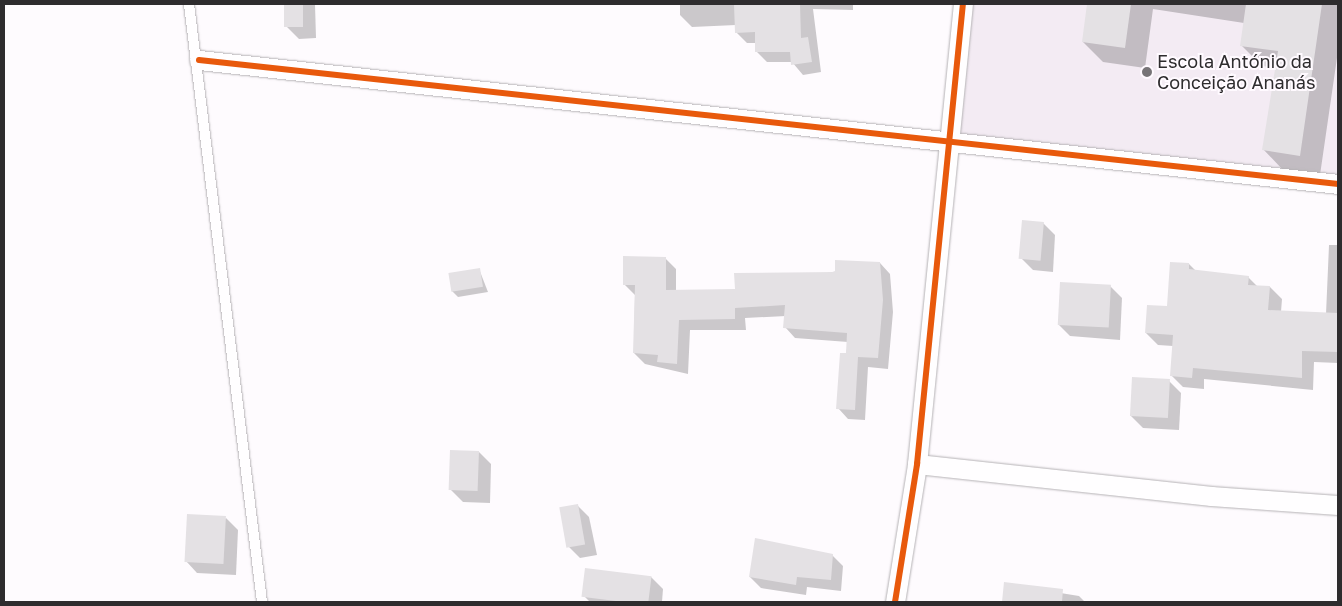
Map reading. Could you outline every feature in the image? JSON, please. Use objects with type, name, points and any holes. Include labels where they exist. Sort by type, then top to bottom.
[{"type":"street","points":[[895,602],[917,464],[963,4]]},
{"type":"street","points":[[198,60],[1338,184]]},
{"type":"street","points":[[917,464],[1211,496],[1338,505]]},
{"type":"lane","points":[[189,4],[198,60],[262,602]]},
{"type":"shaded area","name":"Escola António da Conceição Ananás","points":[[963,4],[1338,4],[1338,184],[950,141]]},
{"type":"building","points":[[284,4],[303,4],[303,27],[284,27]]},
{"type":"building","points":[[734,4],[800,4],[801,38],[808,37],[812,62],[791,65],[790,52],[755,52],[755,32],[735,33]]},
{"type":"building","points":[[1087,4],[1131,4],[1125,48],[1082,42]]},
{"type":"building","points":[[1246,4],[1322,4],[1300,156],[1262,150],[1278,51],[1240,46]]},
{"type":"building","points":[[1022,220],[1044,222],[1041,261],[1019,259]]},
{"type":"building","points":[[623,256],[666,257],[666,290],[735,289],[734,273],[835,272],[835,260],[880,262],[883,300],[878,358],[858,357],[855,410],[836,409],[840,353],[846,353],[847,333],[783,328],[785,305],[735,308],[735,319],[679,320],[677,364],[657,362],[658,355],[633,353],[635,285],[623,285]]},
{"type":"building","points":[[1170,262],[1189,263],[1189,269],[1249,276],[1248,285],[1270,286],[1268,310],[1338,313],[1338,352],[1302,351],[1302,378],[1193,368],[1192,378],[1170,376],[1173,335],[1145,333],[1147,305],[1167,306]]},
{"type":"building","points":[[480,268],[483,287],[451,292],[448,273]]},
{"type":"building","points":[[1060,282],[1111,285],[1109,328],[1058,325]]},
{"type":"building","points":[[1132,377],[1170,379],[1168,418],[1130,416]]},
{"type":"building","points":[[450,450],[479,451],[478,491],[449,490]]},
{"type":"building","points":[[578,504],[585,544],[566,548],[559,507]]},
{"type":"building","points":[[187,514],[226,516],[223,564],[184,562]]},
{"type":"building","points":[[755,538],[833,554],[831,580],[797,577],[796,585],[749,577]]},
{"type":"building","points":[[585,568],[652,576],[648,602],[624,602],[581,597]]},
{"type":"building","points":[[1004,582],[1063,589],[1062,602],[1002,602]]},
{"type":"cycle path","points":[[895,602],[917,464],[963,4]]},
{"type":"cycle path","points":[[199,60],[1338,184]]},
{"type":"place","name":"Escola António da Conceição Ananás","points":[[1147,72]]}]
